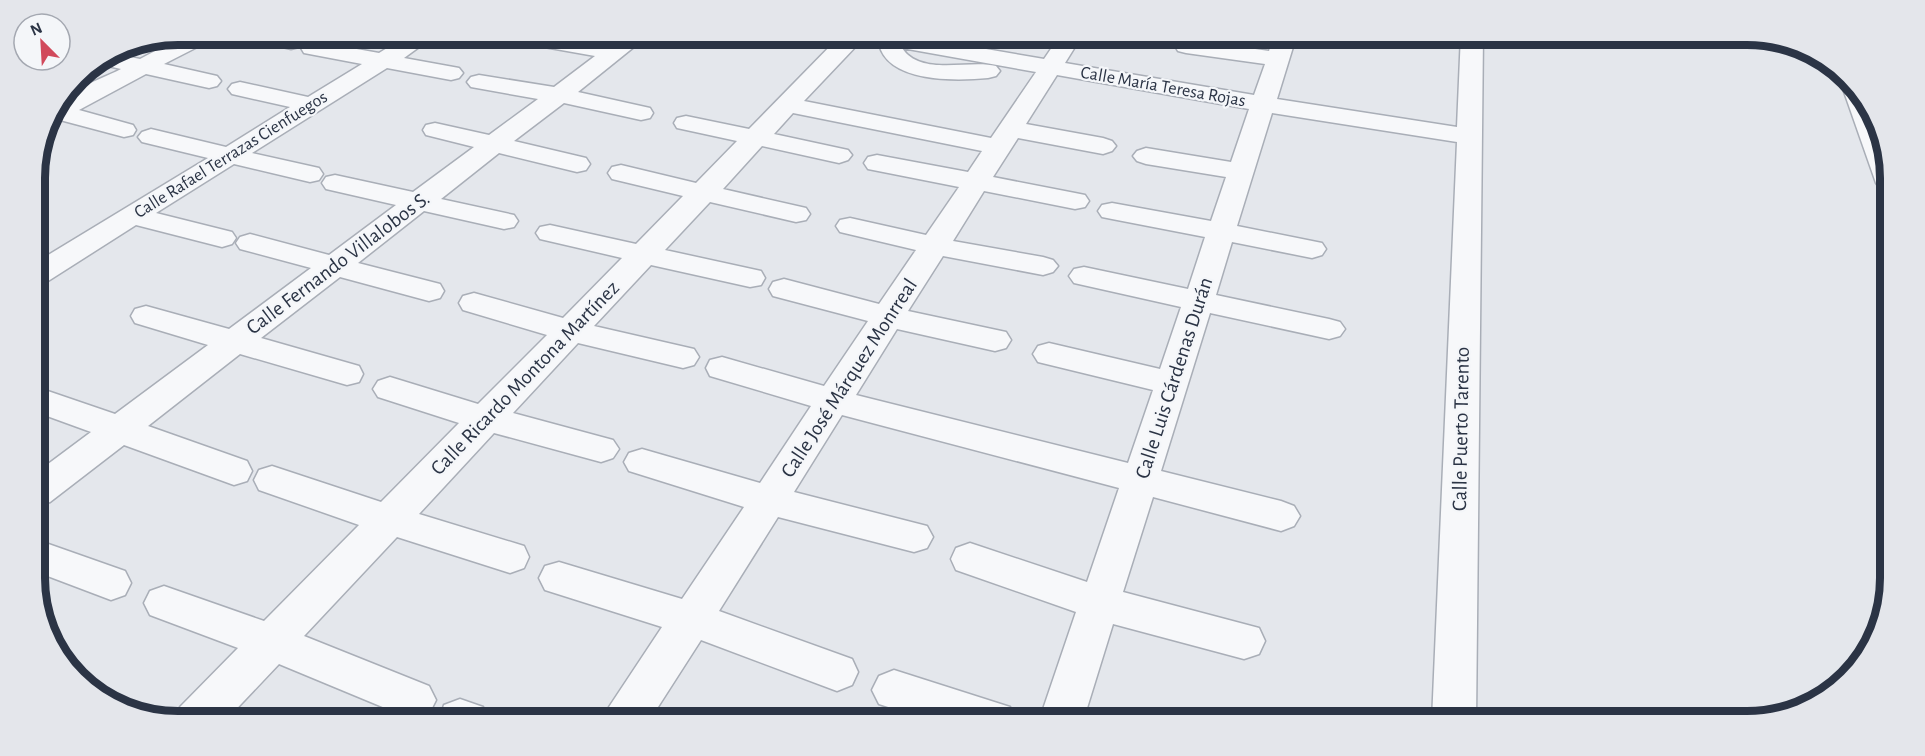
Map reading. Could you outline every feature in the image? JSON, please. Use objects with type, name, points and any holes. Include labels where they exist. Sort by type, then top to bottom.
[{"type":"street","points":[[66,106],[184,45]]},
{"type":"street","points":[[302,45],[451,73]]},
{"type":"street","name":"Calle Rafael Terrazas Cienfuegos","points":[[45,270],[408,45]]},
{"type":"street","points":[[570,45],[614,53]]},
{"type":"street","name":"Calle Fernando Villalobos S.","points":[[45,486],[625,45]]},
{"type":"street","name":"Calle Ricardo Montona Martínez","points":[[206,711],[845,45]]},
{"type":"street","name":"Calle María Teresa Rojas","points":[[934,45],[1051,68],[1469,136]]},
{"type":"street","points":[[1002,45],[1018,56],[1017,62]]},
{"type":"street","name":"Calle José Márquez Monrreal","points":[[631,711],[1065,45]]},
{"type":"street","name":"Calle Puerto Tarento","points":[[1454,711],[1472,45]]},
{"type":"street","points":[[1186,46],[1282,47]]},
{"type":"street","name":"Calle Luis Cárdenas Durán","points":[[1064,711],[1282,47]]},
{"type":"street","points":[[116,61],[209,81]]},
{"type":"street","points":[[479,82],[560,95],[641,113]]},
{"type":"street","points":[[240,89],[312,105]]},
{"type":"street","points":[[787,105],[1005,138],[1103,146]]},
{"type":"street","points":[[61,115],[124,130]]},
{"type":"street","points":[[1866,120],[1875,145]]},
{"type":"street","points":[[686,123],[839,154]]},
{"type":"street","points":[[435,130],[577,164]]},
{"type":"street","points":[[151,137],[310,174]]},
{"type":"street","points":[[1146,156],[1241,172]]},
{"type":"street","points":[[877,163],[1075,201]]},
{"type":"street","points":[[621,173],[796,214]]},
{"type":"street","points":[[335,183],[504,221]]},
{"type":"street","points":[[1112,211],[1312,249]]},
{"type":"street","points":[[132,216],[336,265],[429,291]]},
{"type":"street","points":[[850,226],[935,246],[1043,266]]},
{"type":"street","points":[[550,233],[750,278]]},
{"type":"street","points":[[1084,276],[1329,329]]},
{"type":"street","points":[[784,289],[889,317],[995,340]]},
{"type":"street","points":[[474,303],[570,331],[683,357]]},
{"type":"street","points":[[146,316],[347,374]]},
{"type":"street","points":[[1049,354],[1172,383]]},
{"type":"street","points":[[722,368],[833,401],[1281,516]]},
{"type":"street","points":[[390,389],[486,419],[601,449]]},
{"type":"street","points":[[45,402],[234,471]]},
{"type":"street","points":[[642,462],[769,500],[914,537]]},
{"type":"street","points":[[272,480],[389,520],[510,557]]},
{"type":"street","points":[[45,559],[111,582]]},
{"type":"street","points":[[970,559],[1099,603],[1244,641]]},
{"type":"street","points":[[559,578],[691,619],[837,672]]},
{"type":"street","points":[[164,603],[272,642],[414,700]]},
{"type":"street","points":[[894,690],[962,711]]}]
